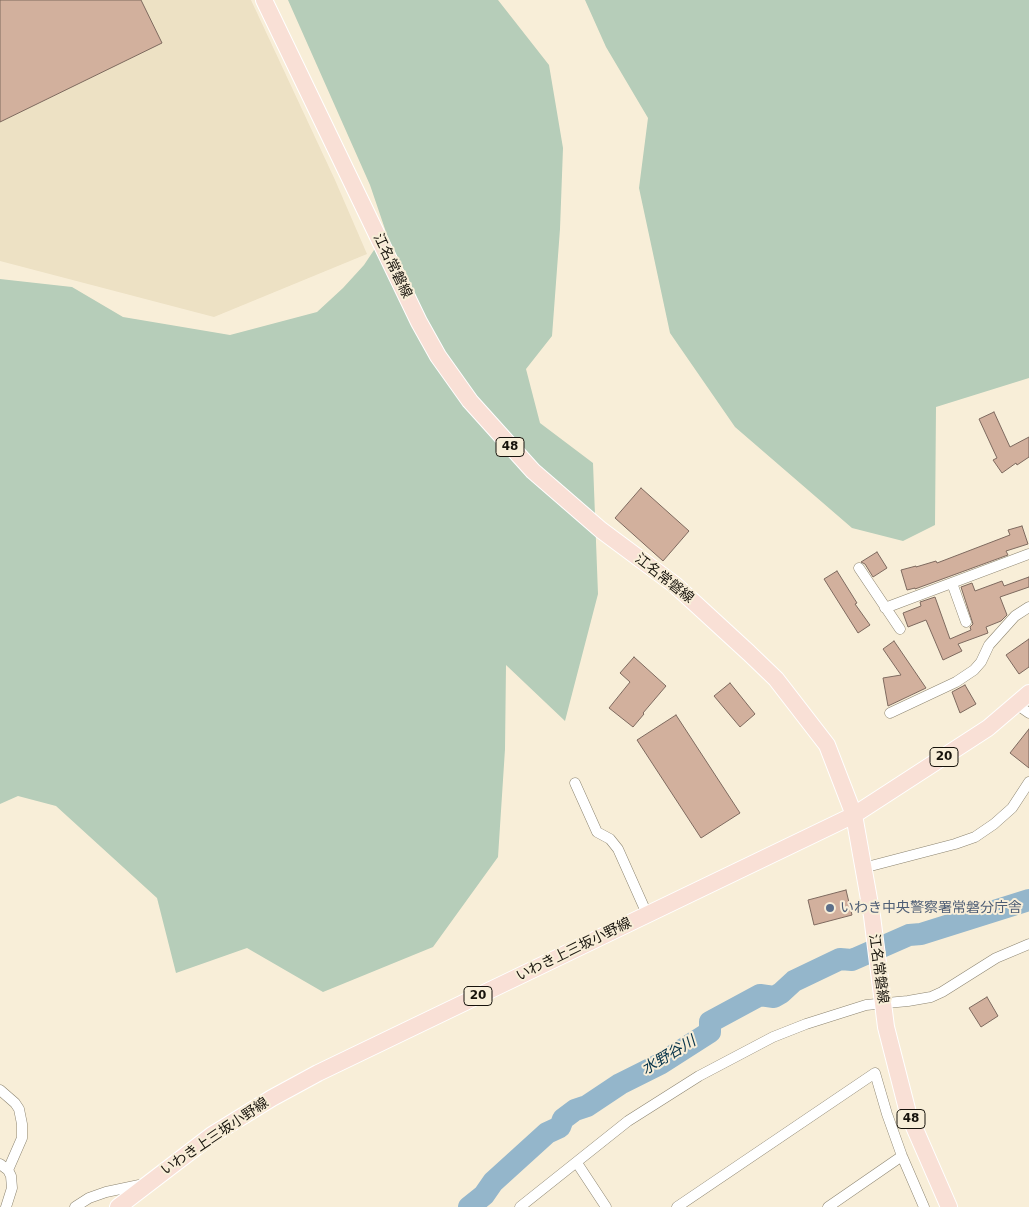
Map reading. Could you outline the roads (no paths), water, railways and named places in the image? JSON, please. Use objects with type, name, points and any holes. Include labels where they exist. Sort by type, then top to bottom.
[{"type":"main road","name":"江名常磐線","points":[[264,0],[419,322],[438,356],[470,401],[533,471],[601,530],[676,585],[776,679],[827,745],[854,815],[872,916],[886,1027],[908,1113],[949,1207]]},
{"type":"main road","name":"いわき上三坂小野線","points":[[118,1207],[212,1135],[272,1098],[318,1073],[854,815],[1022,708],[1029,692]]},
{"type":"street","points":[[886,608],[1029,554]]},
{"type":"street","points":[[859,568],[900,629]]},
{"type":"street","points":[[952,582],[966,622]]},
{"type":"street","points":[[890,713],[956,682],[974,670],[981,662],[989,645],[1015,616],[1029,607]]},
{"type":"street","points":[[863,868],[975,837],[1012,808],[1029,782]]},
{"type":"street","points":[[575,783],[597,832],[610,839],[618,849],[647,914]]},
{"type":"street","points":[[520,1207],[628,1121],[707,1071],[773,1037],[806,1024],[866,1005],[931,997],[996,958],[1029,944]]},
{"type":"street","points":[[677,1207],[875,1073],[902,1156],[924,1207]]},
{"type":"street","points":[[0,1090],[19,1109],[22,1124],[22,1138],[4,1167],[11,1176],[12,1188],[6,1207]]},
{"type":"street","points":[[828,1207],[902,1156]]},
{"type":"street","points":[[577,1163],[606,1207]]},
{"type":"street","points":[[74,1207],[89,1198],[106,1192],[148,1183]]},
{"type":"waterway","name":"水野谷川","points":[[469,1207],[484,1195],[493,1182],[547,1133],[560,1127],[563,1119],[620,1084],[660,1064],[710,1032],[710,1022],[760,995],[774,997],[794,981],[840,959],[852,960],[909,935],[921,934],[1029,900]]},
{"type":"place","name":"いわき中央警察署常磐分庁舎","points":[[830,908]]}]
